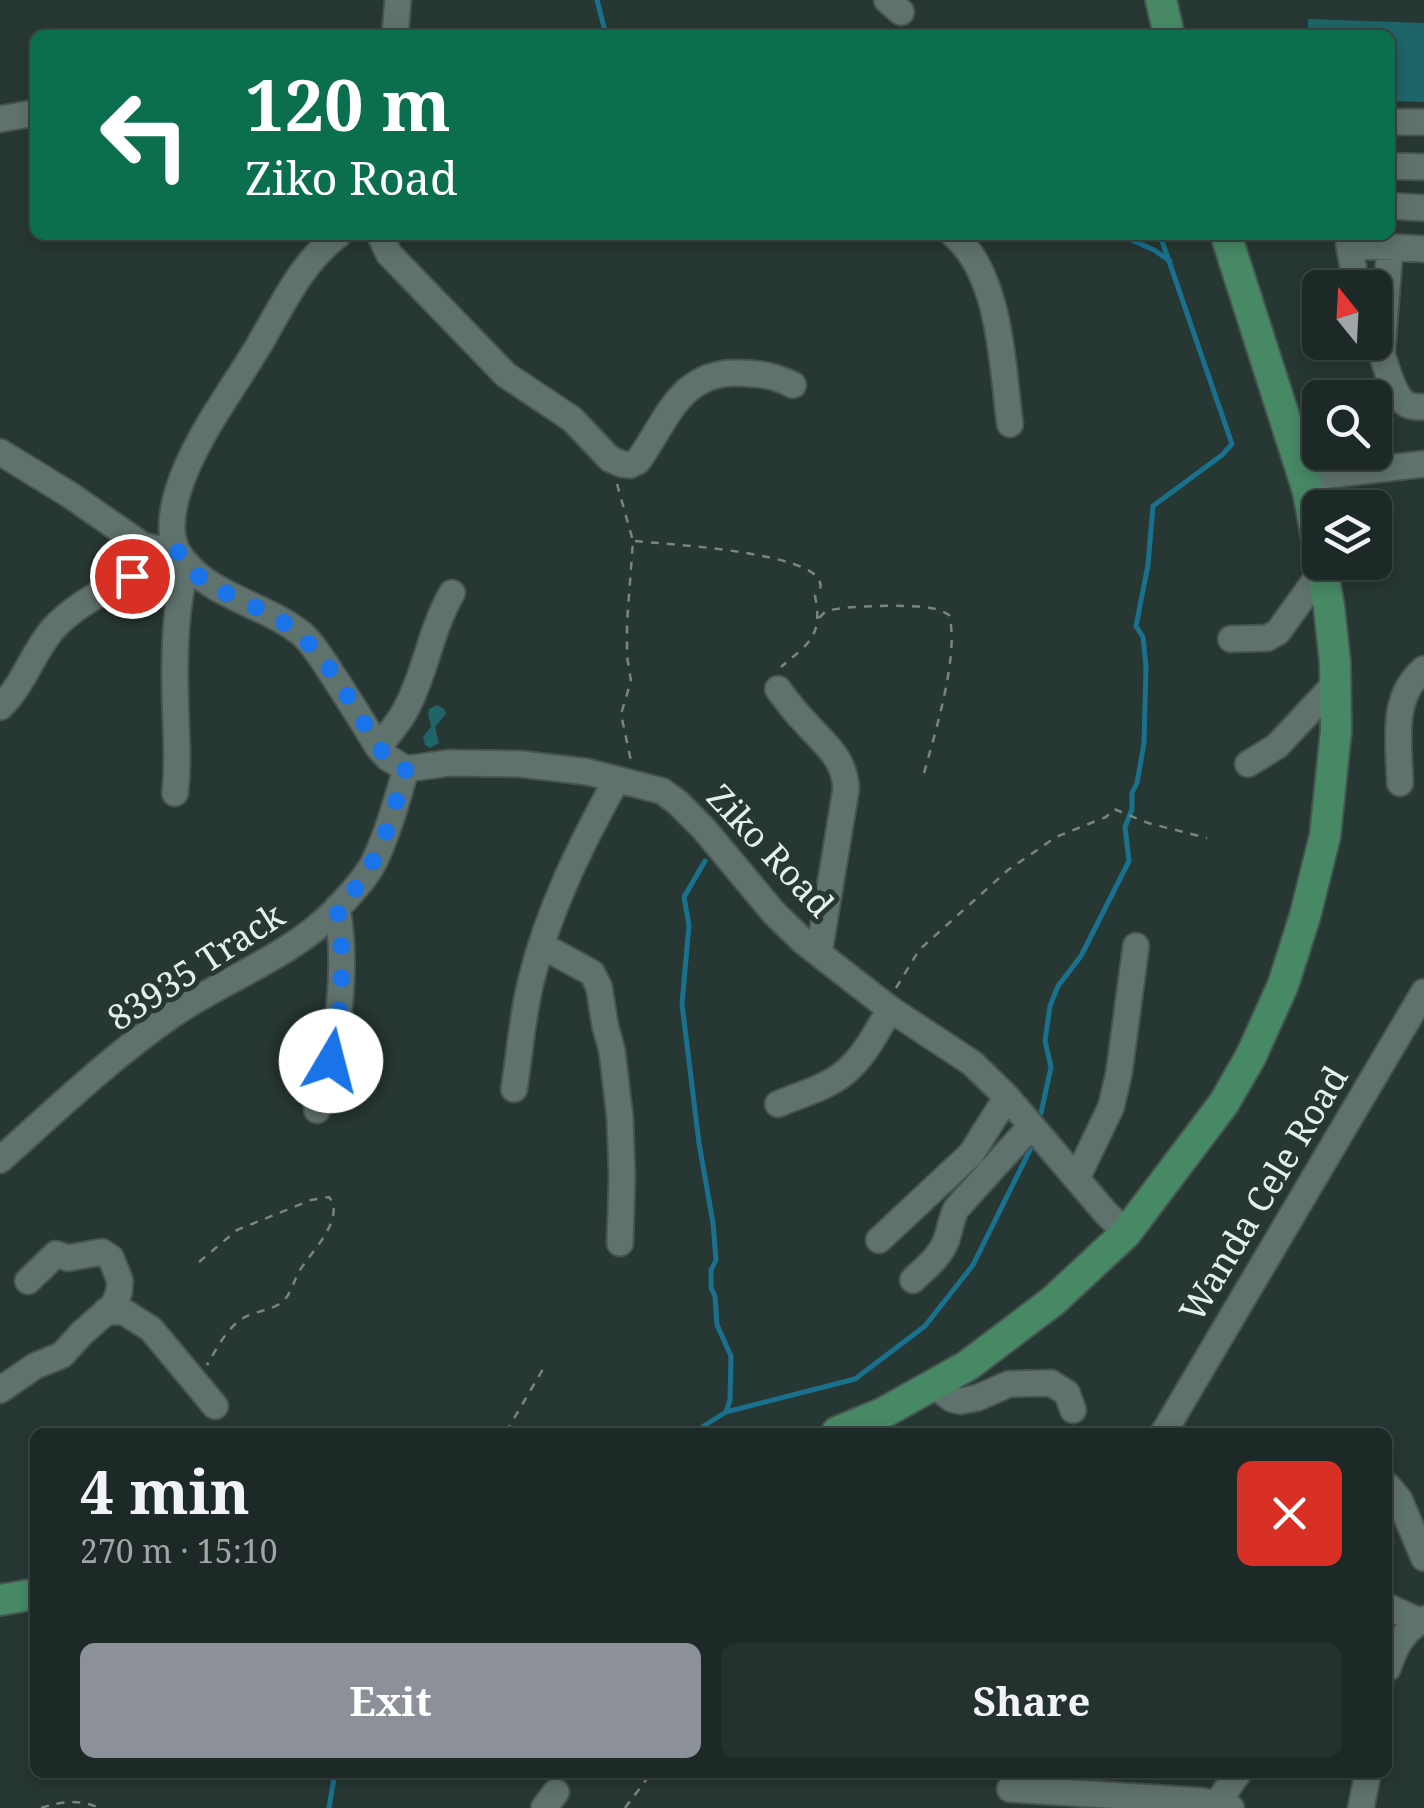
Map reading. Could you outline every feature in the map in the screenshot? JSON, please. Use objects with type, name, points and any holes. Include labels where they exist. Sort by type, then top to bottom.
[{"type":"main road","points":[[1162,0],[1168,30]]},
{"type":"main road","points":[[1228,240],[1306,490]]},
{"type":"main road","points":[[847,1428],[883,1413],[967,1366],[1053,1301],[1126,1233],[1224,1102],[1252,1056],[1305,916],[1325,836],[1336,731],[1324,580]]},
{"type":"main road","points":[[0,1600],[30,1595]]},
{"type":"street","points":[[395,30],[398,0]]},
{"type":"street","points":[[0,119],[30,114]]},
{"type":"street","points":[[1395,122],[1424,122]]},
{"type":"street","points":[[1395,166],[1424,167]]},
{"type":"street","points":[[1395,206],[1424,208]]},
{"type":"street","points":[[175,793],[180,588],[172,526],[179,486],[209,424],[283,299],[328,240]]},
{"type":"street","points":[[382,240],[389,254],[506,374],[572,419],[610,459],[622,464],[638,461],[672,406],[691,385],[707,377],[721,373],[772,375],[794,385]]},
{"type":"street","points":[[958,240],[976,263],[995,315],[1010,424]]},
{"type":"street","points":[[1354,270],[1350,240],[1424,249]]},
{"type":"street","points":[[1387,270],[1390,247]]},
{"type":"street","points":[[1385,360],[1403,403],[1424,407]]},
{"type":"street","points":[[0,452],[70,494],[124,535],[153,548],[175,552],[195,573],[303,636],[378,747],[406,768]]},
{"type":"street","points":[[1304,478],[1424,464]]},
{"type":"street","points":[[0,708],[11,697],[51,632],[101,591],[175,552]]},
{"type":"street","points":[[1231,640],[1267,638],[1278,632],[1311,580]]},
{"type":"street","points":[[378,747],[405,712],[440,614],[452,593]]},
{"type":"street","points":[[1400,783],[1398,717],[1408,684],[1424,669]]},
{"type":"street","points":[[1248,764],[1277,746],[1335,684]]},
{"type":"street","points":[[778,689],[836,754],[846,779],[818,953]]},
{"type":"street","name":"Ziko Road","points":[[406,768],[449,763],[520,764],[588,772],[662,790],[704,830],[789,928],[890,1009],[972,1063],[1007,1097],[1126,1233]]},
{"type":"street","name":"83935 Track","points":[[0,1160],[168,1018],[317,929],[350,896],[372,865],[406,768]]},
{"type":"street","points":[[514,1089],[540,945],[582,843],[621,782]]},
{"type":"street","name":"83935 Track","points":[[318,1110],[337,1033],[341,938],[337,908]]},
{"type":"street","points":[[540,945],[592,973],[600,987],[620,1118],[620,1243]]},
{"type":"street","points":[[1077,1178],[1112,1106],[1136,946]]},
{"type":"street","name":"Wanda Cele Road","points":[[1166,1428],[1424,992]]},
{"type":"street","points":[[778,1104],[847,1072],[890,1009]]},
{"type":"street","points":[[879,1240],[970,1154],[1007,1097]]},
{"type":"street","points":[[912,1280],[935,1260],[956,1209],[1031,1126]]},
{"type":"street","points":[[0,1390],[35,1366],[62,1355],[114,1305],[120,1281],[111,1258],[102,1252],[68,1258],[56,1254],[28,1281]]},
{"type":"street","points":[[106,1312],[124,1312],[152,1330],[215,1406]]},
{"type":"street","points":[[934,1385],[960,1401],[1009,1384],[1051,1382],[1067,1393],[1074,1410]]},
{"type":"street","points":[[1392,1491],[1424,1558]]},
{"type":"street","points":[[1392,1609],[1422,1620]]},
{"type":"street","points":[[1392,1654],[1402,1636],[1422,1620]]},
{"type":"street","points":[[1010,1790],[1224,1806],[1236,1778]]},
{"type":"street","points":[[1361,1808],[1367,1778]]},
{"type":"path","points":[[610,459],[633,541],[628,594],[630,681],[621,714],[634,771],[621,782]]},
{"type":"path","points":[[633,541],[753,554],[803,567],[820,580],[821,587],[815,596],[817,630],[778,670],[778,689]]},
{"type":"path","points":[[818,619],[825,612],[867,607],[928,607],[949,615],[952,632],[948,668],[923,777]]},
{"type":"path","points":[[890,1009],[896,989],[919,950],[1008,870],[1056,838],[1106,817],[1114,809],[1207,838]]},
{"type":"path","points":[[195,1383],[229,1330],[241,1319],[285,1300],[335,1214],[334,1204],[328,1197],[311,1200],[236,1230],[199,1262]]},
{"type":"path","points":[[508,1428],[546,1364]]},
{"type":"path","points":[[624,1808],[647,1778]]},
{"type":"path","points":[[41,1808],[77,1801],[100,1808]]},
{"type":"building","points":[[1308,19],[1424,23],[1424,102],[1395,101],[1395,30],[1308,30]]},
{"type":"building","points":[[437,705],[446,714],[435,727],[439,743],[430,748],[423,737],[431,727],[429,709]]},
{"type":"waterway","points":[[597,0],[605,30]]},
{"type":"waterway","points":[[1131,240],[1170,261]]},
{"type":"waterway","points":[[1041,1113],[1051,1067],[1045,1041],[1050,1006],[1058,986],[1081,956],[1129,861],[1125,827],[1144,743],[1146,667],[1143,637],[1136,626],[1148,565],[1153,506],[1232,444],[1162,240]]},
{"type":"waterway","points":[[705,861],[684,897],[689,925],[682,1004],[713,1223],[716,1260],[711,1270],[711,1288],[717,1325],[731,1356],[726,1412]]},
{"type":"waterway","points":[[700,1428],[726,1412],[855,1379],[925,1326],[973,1265],[1031,1148]]},
{"type":"waterway","points":[[329,1808],[334,1778]]},
{"type":"route","points":[[132,576],[174,542],[178,554],[195,573],[303,636],[378,747],[406,768],[372,865],[337,908],[341,955],[337,1033],[331,1061]]}]
